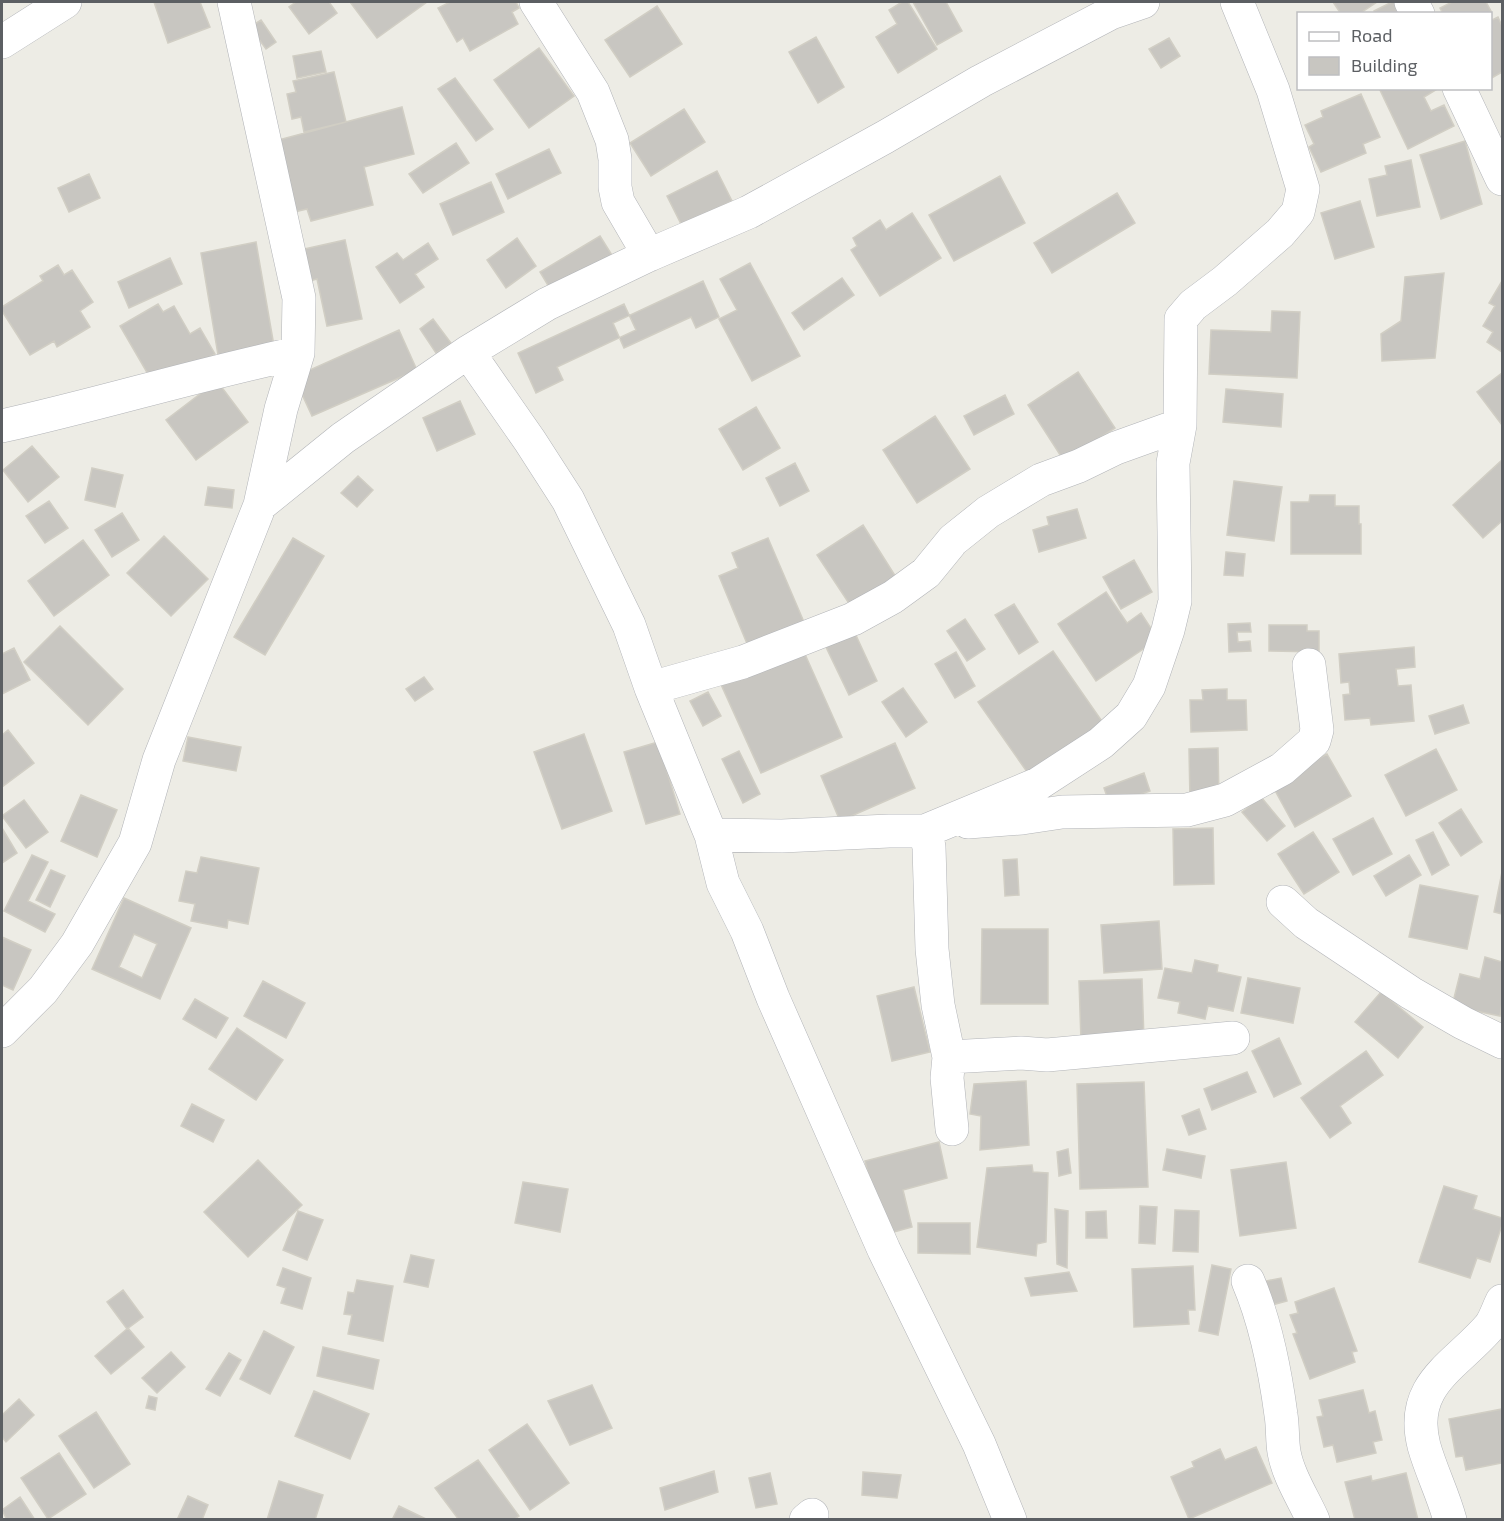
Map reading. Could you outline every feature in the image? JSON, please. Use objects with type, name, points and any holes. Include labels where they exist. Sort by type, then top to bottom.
[{"type":"street","points":[[2,42],[65,2]]},
{"type":"street","points":[[2,1031],[43,990],[77,944],[135,843],[159,760],[260,505],[282,409],[298,353],[299,298],[234,2]]},
{"type":"street","points":[[536,2],[593,92],[612,141],[618,202],[649,255]]},
{"type":"street","points":[[260,505],[343,438],[468,352],[547,304],[649,255],[749,212],[981,81],[1111,13],[1143,2]]},
{"type":"street","points":[[935,827],[1038,783],[1101,743],[1131,716],[1149,686],[1175,601],[1173,463],[1180,425],[1181,319],[1192,304],[1225,281],[1280,232],[1298,212],[1303,189],[1272,90],[1237,2]]},
{"type":"street","points":[[1460,90],[1503,179]]},
{"type":"street","points":[[468,352],[568,500],[629,625],[651,688],[711,835],[723,882],[747,931],[773,998],[884,1250],[979,1444],[1010,1520]]},
{"type":"street","points":[[2,426],[298,353]]},
{"type":"street","points":[[651,688],[743,662],[853,619],[893,597],[926,573],[953,540],[980,519],[1041,480],[1079,466],[1116,448],[1180,425]]},
{"type":"street","points":[[711,835],[782,836],[889,831],[1062,812],[1187,810],[1226,800],[1282,769],[1314,741],[1317,730],[1309,665]]},
{"type":"street","points":[[935,827],[929,847],[930,904],[938,1005],[949,1057],[947,1078],[952,1130]]},
{"type":"street","points":[[1283,902],[1306,923],[1411,993],[1463,1023],[1503,1042]]},
{"type":"street","points":[[949,1057],[1021,1053],[1047,1055],[1233,1038]]},
{"type":"street","points":[[1248,1281],[1274,1374],[1282,1419],[1284,1452],[1313,1520]]},
{"type":"street","points":[[1450,1520],[1424,1446],[1420,1423],[1421,1411],[1426,1393],[1439,1375],[1491,1324],[1503,1301]]},
{"type":"building","points":[[154,2],[200,2],[210,27],[168,43]]},
{"type":"building","points":[[296,2],[329,2],[337,13],[309,34],[289,7]]},
{"type":"building","points":[[350,2],[427,2],[377,38]]},
{"type":"building","points":[[450,2],[516,2],[519,8],[512,12],[518,24],[470,51],[463,38],[457,42],[438,8]]},
{"type":"building","points":[[902,2],[908,2],[937,49],[898,73],[876,37],[897,24],[889,10]]},
{"type":"building","points":[[913,2],[946,2],[962,31],[937,45]]},
{"type":"building","points":[[1333,2],[1377,2],[1362,12],[1340,12]]},
{"type":"building","points":[[1392,2],[1406,2],[1411,12],[1374,12]]},
{"type":"building","points":[[1452,2],[1486,2],[1491,11],[1442,12],[1440,8]]},
{"type":"building","points":[[657,6],[682,44],[630,77],[605,40]]},
{"type":"building","points":[[1498,17],[1502,26],[1502,72],[1492,78],[1492,20]]},
{"type":"building","points":[[261,20],[276,42],[266,49],[250,27]]},
{"type":"building","points":[[816,37],[844,87],[818,103],[789,52]]},
{"type":"building","points":[[1169,38],[1180,56],[1161,68],[1149,49]]},
{"type":"building","points":[[539,48],[574,96],[529,128],[494,80]]},
{"type":"building","points":[[321,51],[326,72],[297,78],[293,56]]},
{"type":"building","points":[[334,72],[346,122],[304,132],[301,117],[292,119],[287,94],[296,92],[293,81]]},
{"type":"building","points":[[455,78],[493,129],[476,141],[438,89]]},
{"type":"building","points":[[1380,90],[1436,90],[1424,97],[1431,111],[1444,105],[1454,126],[1408,149]]},
{"type":"building","points":[[1361,94],[1380,137],[1363,144],[1366,153],[1321,172],[1309,147],[1314,144],[1305,125],[1323,117],[1321,111]]},
{"type":"building","points":[[402,107],[414,154],[364,167],[373,205],[311,221],[307,209],[290,213],[271,142]]},
{"type":"building","points":[[684,109],[705,142],[651,176],[630,143]]},
{"type":"building","points":[[1465,141],[1482,204],[1441,219],[1420,155]]},
{"type":"building","points":[[456,143],[469,163],[423,193],[409,174]]},
{"type":"building","points":[[549,149],[561,173],[508,199],[496,174]]},
{"type":"building","points":[[1411,160],[1420,207],[1377,216],[1369,179],[1387,175],[1385,166]]},
{"type":"building","points":[[717,171],[732,201],[682,226],[667,196]]},
{"type":"building","points":[[89,174],[100,198],[69,212],[58,188]]},
{"type":"building","points":[[1000,176],[1025,223],[954,261],[929,215]]},
{"type":"building","points":[[491,182],[504,212],[453,235],[440,204]]},
{"type":"building","points":[[1117,193],[1135,223],[1052,273],[1034,243]]},
{"type":"building","points":[[1360,201],[1374,247],[1335,259],[1321,213]]},
{"type":"building","points":[[912,213],[941,258],[880,296],[851,250],[857,246],[853,238],[880,220],[886,230]]},
{"type":"building","points":[[600,236],[615,260],[555,297],[540,272]]},
{"type":"building","points":[[517,238],[536,266],[506,288],[487,260]]},
{"type":"building","points":[[345,240],[362,319],[327,326],[317,279],[302,283],[295,251]]},
{"type":"building","points":[[256,242],[274,346],[218,355],[201,253]]},
{"type":"building","points":[[428,243],[438,259],[415,274],[424,287],[400,303],[376,267],[397,253],[403,260]]},
{"type":"building","points":[[170,258],[182,284],[129,308],[118,282]]},
{"type":"building","points":[[750,263],[800,356],[752,381],[719,319],[737,310],[720,279]]},
{"type":"building","points":[[58,265],[64,275],[72,270],[93,302],[80,311],[90,327],[57,347],[54,341],[30,355],[2,311],[2,307],[43,281],[40,276]]},
{"type":"building","points":[[1444,273],[1435,358],[1382,361],[1381,334],[1401,321],[1405,277]]},
{"type":"building","points":[[842,278],[854,295],[804,330],[792,313]]},
{"type":"building","points":[[703,281],[719,317],[696,328],[691,317],[624,348],[613,323]]},
{"type":"building","points":[[1502,281],[1502,352],[1487,342],[1493,332],[1483,326],[1495,306],[1489,303]]},
{"type":"building","points":[[158,304],[163,312],[174,306],[190,334],[200,328],[215,354],[156,388],[120,326]]},
{"type":"building","points":[[624,304],[636,330],[557,367],[563,380],[536,393],[518,353]]},
{"type":"building","points":[[1272,311],[1300,312],[1297,378],[1209,374],[1211,330],[1271,332]]},
{"type":"building","points":[[433,319],[451,343],[436,353],[420,329]]},
{"type":"building","points":[[399,330],[417,370],[312,416],[294,377]]},
{"type":"building","points":[[1078,372],[1115,428],[1064,461],[1028,405]]},
{"type":"building","points":[[1502,373],[1502,425],[1477,392]]},
{"type":"building","points":[[217,381],[248,422],[196,460],[166,420]]},
{"type":"building","points":[[1226,389],[1283,394],[1281,427],[1223,422]]},
{"type":"building","points":[[1005,395],[1014,414],[974,435],[964,416]]},
{"type":"building","points":[[460,401],[475,434],[437,451],[423,418]]},
{"type":"building","points":[[756,407],[780,448],[743,470],[719,429]]},
{"type":"building","points":[[935,416],[970,469],[917,503],[883,450]]},
{"type":"building","points":[[32,446],[59,477],[28,502],[3,470]]},
{"type":"building","points":[[1502,460],[1502,521],[1483,538],[1453,505]]},
{"type":"building","points":[[795,463],[809,491],[780,506],[766,478]]},
{"type":"building","points":[[92,468],[123,475],[115,507],[85,500]]},
{"type":"building","points":[[358,476],[373,490],[357,507],[341,493]]},
{"type":"building","points":[[1234,481],[1282,487],[1274,541],[1227,535]]},
{"type":"building","points":[[208,487],[234,490],[232,508],[205,505]]},
{"type":"building","points":[[1310,495],[1335,495],[1335,506],[1359,506],[1361,554],[1291,554],[1291,502],[1309,502]]},
{"type":"building","points":[[49,501],[68,528],[45,543],[26,516]]},
{"type":"building","points":[[1077,509],[1086,538],[1039,552],[1033,530],[1049,525],[1047,517]]},
{"type":"building","points":[[122,513],[139,540],[112,557],[95,530]]},
{"type":"building","points":[[863,525],[901,585],[856,614],[817,555]]},
{"type":"building","points":[[164,536],[208,579],[171,616],[127,573]]},
{"type":"building","points":[[293,538],[324,556],[265,655],[234,637]]},
{"type":"building","points":[[768,538],[804,622],[748,646],[719,576],[738,568],[732,553]]},
{"type":"building","points":[[83,540],[109,575],[54,616],[28,581]]},
{"type":"building","points":[[1226,552],[1245,554],[1243,576],[1224,575]]},
{"type":"building","points":[[1134,560],[1152,592],[1121,609],[1103,577]]},
{"type":"building","points":[[1106,592],[1127,623],[1141,613],[1158,639],[1096,681],[1058,624]]},
{"type":"building","points":[[1014,604],[1038,642],[1019,654],[995,615]]},
{"type":"building","points":[[965,619],[985,649],[967,661],[947,631]]},
{"type":"building","points":[[1250,623],[1251,632],[1237,632],[1238,642],[1250,641],[1251,651],[1229,652],[1228,624]]},
{"type":"building","points":[[1269,625],[1307,625],[1307,631],[1319,631],[1319,652],[1269,651]]},
{"type":"building","points":[[60,626],[123,689],[88,725],[24,662]]},
{"type":"building","points":[[854,631],[877,681],[849,695],[825,645]]},
{"type":"building","points":[[800,643],[842,737],[761,773],[719,680]]},
{"type":"building","points":[[1414,647],[1415,667],[1396,669],[1398,686],[1411,685],[1414,721],[1371,725],[1370,718],[1345,720],[1343,695],[1350,694],[1349,682],[1341,683],[1339,654]]},
{"type":"building","points":[[14,648],[30,680],[2,694],[2,654]]},
{"type":"building","points":[[1053,651],[1106,727],[1032,779],[978,702]]},
{"type":"building","points":[[956,652],[975,686],[955,698],[935,664]]},
{"type":"building","points":[[424,677],[433,689],[415,701],[406,689]]},
{"type":"building","points":[[903,688],[927,722],[906,737],[882,702]]},
{"type":"building","points":[[1227,689],[1227,700],[1246,700],[1247,730],[1191,732],[1190,700],[1203,700],[1202,690]]},
{"type":"building","points":[[708,692],[721,716],[703,726],[690,701]]},
{"type":"building","points":[[1463,705],[1469,723],[1435,734],[1429,716]]},
{"type":"building","points":[[8,730],[34,763],[2,787],[2,735]]},
{"type":"building","points":[[584,734],[612,811],[562,829],[534,752]]},
{"type":"building","points":[[188,737],[241,747],[236,771],[183,761]]},
{"type":"building","points":[[658,742],[680,814],[646,824],[624,752]]},
{"type":"building","points":[[895,743],[915,788],[840,821],[821,776]]},
{"type":"building","points":[[1218,748],[1219,800],[1190,801],[1189,749]]},
{"type":"building","points":[[1436,749],[1457,790],[1406,816],[1385,775]]},
{"type":"building","points":[[739,751],[760,794],[743,803],[722,759]]},
{"type":"building","points":[[1327,754],[1351,796],[1295,827],[1272,785]]},
{"type":"building","points":[[1144,773],[1150,791],[1110,805],[1104,788]]},
{"type":"building","points":[[81,795],[117,810],[97,857],[61,841]]},
{"type":"building","points":[[1261,797],[1285,826],[1267,841],[1242,812]]},
{"type":"building","points":[[24,800],[48,832],[26,848],[2,816]]},
{"type":"building","points":[[1461,809],[1482,842],[1461,856],[1439,823]]},
{"type":"building","points":[[1373,818],[1392,854],[1353,875],[1333,839]]},
{"type":"building","points":[[2,828],[17,853],[2,863]]},
{"type":"building","points":[[1213,828],[1214,884],[1174,885],[1173,829]]},
{"type":"building","points":[[1313,832],[1339,872],[1304,894],[1278,854]]},
{"type":"building","points":[[1433,832],[1449,865],[1432,875],[1416,840]]},
{"type":"building","points":[[32,855],[48,862],[28,901],[55,914],[45,932],[4,911]]},
{"type":"building","points":[[1409,855],[1421,875],[1386,896],[1374,876]]},
{"type":"building","points":[[201,857],[259,868],[248,924],[228,920],[227,928],[191,921],[195,904],[179,901],[186,871],[197,873]]},
{"type":"building","points":[[1017,859],[1019,895],[1005,896],[1003,860]]},
{"type":"building","points":[[51,870],[65,876],[50,907],[36,900]]},
{"type":"building","points":[[1502,872],[1502,914],[1494,912]]},
{"type":"building","points":[[1420,885],[1478,896],[1467,949],[1409,937]]},
{"type":"building","points":[[124,898],[191,928],[160,999],[92,969]],"holes":[[[134,934],[157,944],[142,978],[119,967]]]},
{"type":"building","points":[[1159,921],[1162,969],[1104,973],[1101,925]]},
{"type":"building","points":[[982,929],[1048,929],[1048,1004],[981,1004]]},
{"type":"building","points":[[2,937],[31,950],[13,990],[2,985]]},
{"type":"building","points":[[1485,957],[1502,962],[1500,1016],[1452,1006],[1460,974],[1480,979]]},
{"type":"building","points":[[1195,960],[1218,965],[1217,972],[1241,977],[1233,1011],[1208,1006],[1205,1019],[1178,1013],[1180,1002],[1158,998],[1165,968],[1192,973]]},
{"type":"building","points":[[1248,978],[1300,988],[1293,1023],[1241,1013]]},
{"type":"building","points":[[1142,979],[1144,1040],[1081,1041],[1079,981]]},
{"type":"building","points":[[263,981],[305,1003],[286,1038],[244,1016]]},
{"type":"building","points":[[914,987],[930,1052],[892,1061],[877,996]]},
{"type":"building","points":[[1381,992],[1423,1027],[1398,1058],[1355,1022]]},
{"type":"building","points":[[195,999],[228,1018],[216,1038],[183,1019]]},
{"type":"building","points":[[237,1028],[283,1060],[256,1100],[209,1069]]},
{"type":"building","points":[[1279,1038],[1301,1084],[1274,1097],[1252,1051]]},
{"type":"building","points":[[1366,1051],[1383,1075],[1340,1106],[1351,1123],[1330,1138],[1301,1098]]},
{"type":"building","points":[[1247,1072],[1256,1092],[1212,1110],[1204,1089]]},
{"type":"building","points":[[1026,1081],[1029,1145],[980,1150],[981,1116],[970,1114],[974,1084]]},
{"type":"building","points":[[1144,1082],[1148,1187],[1080,1189],[1077,1084]]},
{"type":"building","points":[[192,1104],[224,1120],[213,1142],[181,1126]]},
{"type":"building","points":[[1199,1109],[1206,1129],[1189,1135],[1182,1116]]},
{"type":"building","points":[[939,1142],[947,1178],[903,1190],[912,1227],[883,1235],[865,1161]]},
{"type":"building","points":[[1068,1149],[1071,1173],[1059,1176],[1057,1152]]},
{"type":"building","points":[[1167,1149],[1205,1156],[1201,1178],[1163,1170]]},
{"type":"building","points":[[258,1160],[302,1205],[248,1257],[204,1212]]},
{"type":"building","points":[[1286,1162],[1296,1228],[1240,1236],[1231,1170]]},
{"type":"building","points":[[1032,1165],[1033,1172],[1048,1173],[1046,1242],[1037,1244],[1036,1256],[977,1247],[987,1168]]},
{"type":"building","points":[[523,1182],[568,1189],[560,1232],[515,1223]]},
{"type":"building","points":[[1444,1186],[1477,1196],[1473,1209],[1502,1218],[1502,1225],[1490,1262],[1477,1258],[1470,1278],[1419,1262]]},
{"type":"building","points":[[1140,1206],[1157,1207],[1155,1244],[1139,1243]]},
{"type":"building","points":[[1055,1209],[1068,1211],[1067,1268],[1057,1264]]},
{"type":"building","points":[[1175,1210],[1199,1211],[1198,1252],[1173,1251]]},
{"type":"building","points":[[298,1211],[323,1220],[307,1260],[283,1250]]},
{"type":"building","points":[[1106,1211],[1107,1238],[1086,1238],[1086,1212]]},
{"type":"building","points":[[918,1223],[970,1223],[970,1254],[918,1253]]},
{"type":"building","points":[[411,1255],[434,1260],[428,1287],[404,1282]]},
{"type":"building","points":[[1212,1265],[1231,1269],[1218,1335],[1199,1331]]},
{"type":"building","points":[[1193,1266],[1195,1310],[1188,1310],[1189,1324],[1134,1327],[1132,1269]]},
{"type":"building","points":[[283,1268],[311,1278],[302,1309],[281,1303],[286,1288],[277,1285]]},
{"type":"building","points":[[1069,1272],[1077,1291],[1031,1296],[1025,1278]]},
{"type":"building","points":[[1281,1278],[1287,1301],[1272,1305],[1266,1281]]},
{"type":"building","points":[[357,1280],[393,1286],[383,1341],[348,1334],[352,1315],[344,1314],[348,1292],[354,1293]]},
{"type":"building","points":[[1334,1288],[1357,1351],[1352,1352],[1355,1362],[1310,1379],[1293,1334],[1297,1333],[1290,1315],[1298,1313],[1295,1302]]},
{"type":"building","points":[[123,1290],[143,1317],[127,1329],[107,1302]]},
{"type":"building","points":[[128,1328],[144,1347],[111,1374],[95,1356]]},
{"type":"building","points":[[264,1331],[294,1347],[270,1394],[240,1379]]},
{"type":"building","points":[[323,1347],[379,1360],[373,1389],[317,1376]]},
{"type":"building","points":[[171,1352],[185,1367],[157,1393],[142,1378]]},
{"type":"building","points":[[229,1353],[241,1360],[220,1396],[206,1389]]},
{"type":"building","points":[[592,1385],[612,1428],[570,1445],[548,1401]]},
{"type":"building","points":[[1363,1390],[1369,1413],[1375,1411],[1382,1440],[1373,1442],[1376,1453],[1337,1462],[1333,1445],[1324,1447],[1317,1417],[1323,1416],[1319,1400]]},
{"type":"building","points":[[314,1391],[369,1414],[350,1459],[295,1436]]},
{"type":"building","points":[[149,1396],[157,1398],[155,1410],[146,1408]]},
{"type":"building","points":[[19,1399],[34,1415],[6,1442],[2,1437],[2,1415]]},
{"type":"building","points":[[1502,1409],[1502,1463],[1466,1470],[1463,1456],[1456,1457],[1449,1419]]},
{"type":"building","points":[[96,1412],[130,1464],[94,1488],[59,1436]]},
{"type":"building","points":[[527,1424],[569,1483],[530,1510],[489,1450]]},
{"type":"building","points":[[1256,1447],[1272,1483],[1189,1519],[1171,1477],[1194,1467],[1192,1462],[1220,1449],[1225,1460]]},
{"type":"building","points":[[59,1453],[86,1494],[48,1519],[21,1478]]},
{"type":"building","points":[[478,1460],[519,1516],[513,1520],[459,1520],[435,1488]]},
{"type":"building","points":[[714,1471],[718,1492],[665,1510],[660,1488]]},
{"type":"building","points":[[863,1472],[901,1475],[897,1498],[862,1495]]},
{"type":"building","points":[[770,1473],[777,1504],[756,1508],[749,1478]]},
{"type":"building","points":[[1406,1473],[1418,1520],[1355,1520],[1345,1482],[1371,1476],[1372,1481]]},
{"type":"building","points":[[279,1481],[323,1495],[315,1520],[267,1520]]},
{"type":"building","points":[[188,1496],[208,1505],[202,1520],[177,1520]]},
{"type":"building","points":[[20,1497],[35,1520],[7,1520],[2,1510]]},
{"type":"building","points":[[399,1506],[428,1520],[392,1520]]}]
